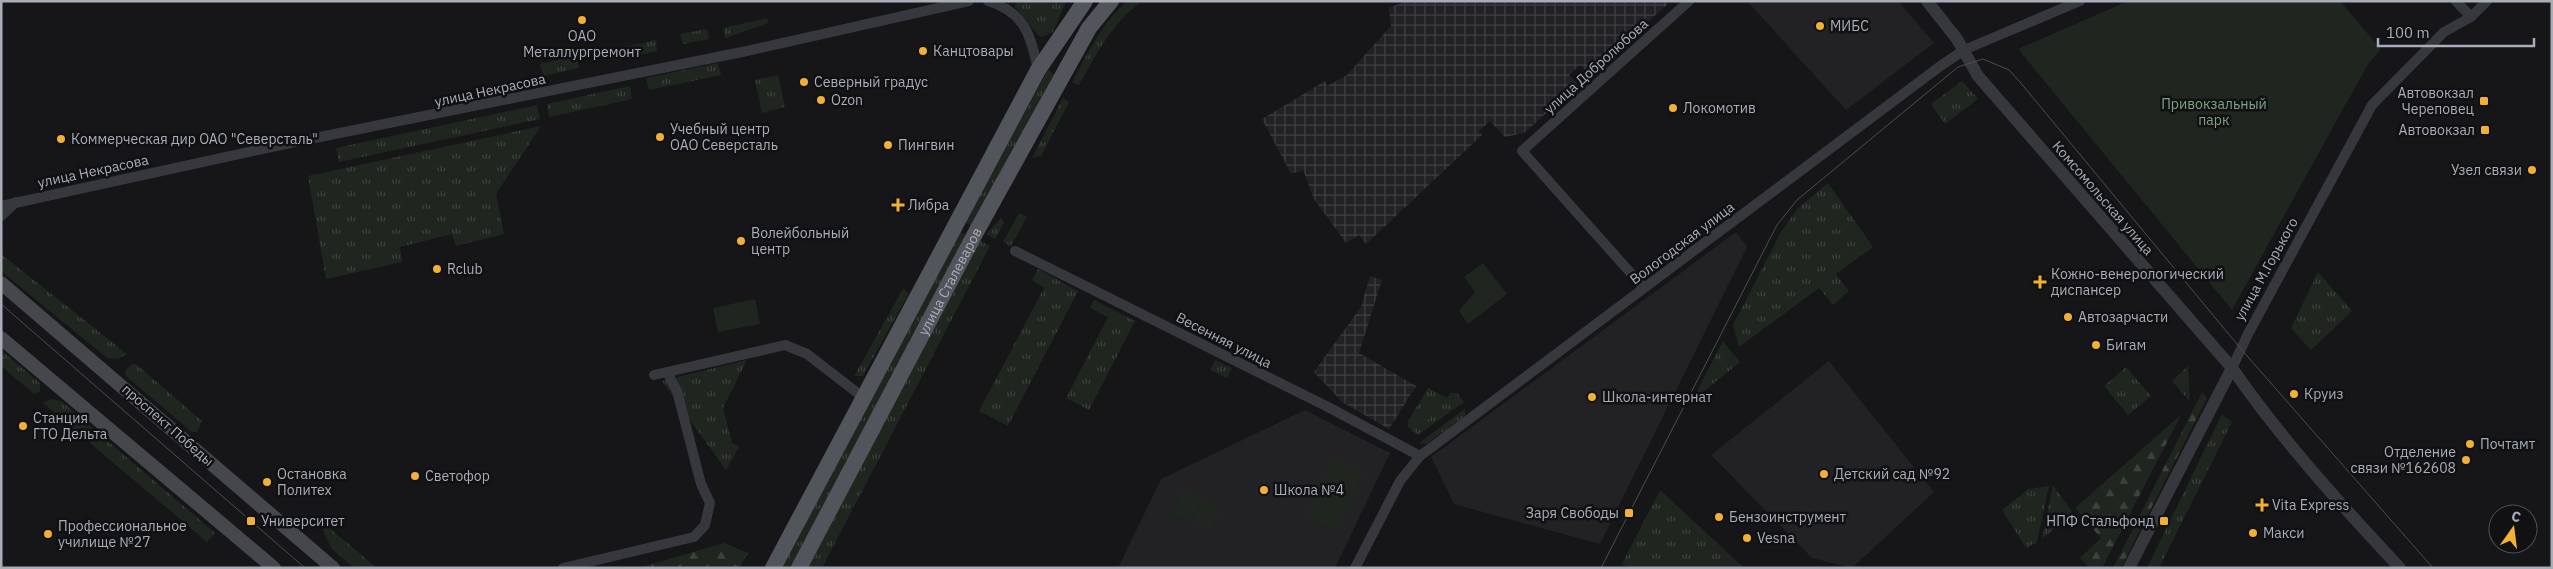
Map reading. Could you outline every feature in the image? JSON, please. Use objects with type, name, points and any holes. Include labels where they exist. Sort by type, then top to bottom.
[{"type":"main road","name":"улица Сталеваров","points":[[773,568],[1038,70],[1085,1]]},
{"type":"main road","name":"улица Сталеваров","points":[[799,568],[976,232],[1089,28],[1112,1]]},
{"type":"main road","name":"проспект Победы","points":[[1,283],[333,568]]},
{"type":"main road","points":[[1,338],[274,568]]},
{"type":"street","name":"улица Некрасова","points":[[1,206],[16,201],[742,52],[969,1]]},
{"type":"street","points":[[988,1],[1000,5],[1019,19],[1031,36],[1038,70]]},
{"type":"street","name":"улица Добролюбова","points":[[1644,288],[1522,151],[1689,1]]},
{"type":"street","name":"Комсомольская улица","points":[[1927,1],[1964,50],[1978,76],[2232,368],[2254,400],[2394,565]]},
{"type":"street","name":"Вологодская улица","points":[[1356,568],[1400,481],[1420,456],[1964,50],[2080,1]]},
{"type":"street","points":[[2456,1],[2471,17]]},
{"type":"street","name":"улица М.Горького","points":[[2129,568],[2248,334],[2372,105],[2444,32],[2471,17],[2487,1]]},
{"type":"street","points":[[1,216],[16,201]]},
{"type":"street","name":"Весенняя улица","points":[[1015,251],[1328,407],[1420,456]]},
{"type":"street","points":[[654,375],[785,345],[807,354],[864,398]]},
{"type":"street","points":[[563,568],[694,537],[705,525],[710,503],[701,484],[677,391],[667,372]]},
{"type":"shaded area","points":[[1406,1],[1665,1],[1668,4],[1589,74],[1580,65],[1569,75],[1578,85],[1524,133],[1505,137],[1490,121],[1479,131],[1482,135],[1366,244],[1359,235],[1346,243],[1314,199],[1303,170],[1291,174],[1262,119],[1325,81],[1327,86],[1347,75],[1391,26],[1389,8]]},
{"type":"shaded area","points":[[1747,1],[1898,1],[1934,43],[1846,110]]},
{"type":"shaded area","name":"Школа-интернат","points":[[1736,232],[1747,247],[1600,544],[1454,504],[1431,457]]},
{"type":"shaded area","points":[[1370,276],[1382,280],[1359,353],[1416,386],[1389,429],[1342,402],[1314,372],[1361,307]]},
{"type":"shaded area","name":"Детский сад №92","points":[[1829,361],[1934,492],[1852,568],[1812,558],[1711,455]]},
{"type":"shaded area","name":"Школа №4","points":[[1305,410],[1390,453],[1335,568],[1118,568],[1161,479]]},
{"type":"green space","points":[[1016,1],[1066,2],[1053,32],[1042,37],[1038,35],[1015,7]]},
{"type":"green space","points":[[1128,1],[1142,1],[1113,29],[1079,85],[1072,82],[1103,28]]},
{"type":"green space","name":"Привокзальный парк","points":[[2128,1],[2340,1],[2381,49],[2368,64],[2232,310],[2018,49]]},
{"type":"green space","points":[[767,18],[768,23],[725,38],[723,28]]},
{"type":"green space","points":[[707,29],[709,39],[683,44],[680,34]]},
{"type":"green space","points":[[656,40],[657,51],[614,60],[612,50]]},
{"type":"green space","points":[[577,55],[579,68],[543,76],[540,64]]},
{"type":"green space","points":[[718,63],[721,75],[649,90],[646,78]]},
{"type":"green space","points":[[1048,70],[1054,74],[972,227],[965,222]]},
{"type":"green space","points":[[778,75],[785,107],[762,113],[755,80]]},
{"type":"green space","points":[[1962,81],[1978,99],[1945,124],[1931,104]]},
{"type":"green space","points":[[630,86],[632,99],[549,117],[547,104]]},
{"type":"green space","points":[[1063,98],[1069,102],[1041,156],[1032,158]]},
{"type":"green space","points":[[537,105],[540,119],[339,162],[336,148]]},
{"type":"green space","points":[[541,126],[496,194],[504,234],[456,246],[452,234],[400,247],[402,262],[326,279],[308,176]]},
{"type":"green space","points":[[1828,183],[1873,247],[1836,274],[1849,291],[1833,305],[1819,288],[1739,347],[1733,325],[1781,232],[1797,209]]},
{"type":"green space","points":[[1019,213],[1027,217],[1011,246],[1003,242]]},
{"type":"green space","points":[[1001,218],[1004,223],[995,239],[986,234]]},
{"type":"green space","points":[[959,232],[966,235],[790,568],[780,568]]},
{"type":"green space","points":[[980,241],[990,246],[822,568],[808,568]]},
{"type":"green space","points":[[1,254],[127,354],[118,359],[107,358],[1,271]]},
{"type":"green space","points":[[1483,263],[1507,294],[1468,324],[1459,311],[1475,292],[1464,277]]},
{"type":"green space","points":[[1038,269],[1078,291],[1008,426],[979,411],[1044,288],[1032,280]]},
{"type":"green space","points":[[2318,272],[2352,311],[2311,350],[2291,328]]},
{"type":"green space","points":[[903,289],[909,293],[863,376],[854,376]]},
{"type":"green space","points":[[755,299],[760,324],[718,332],[713,308]]},
{"type":"green space","points":[[1094,300],[1135,321],[1089,410],[1066,398],[1108,317],[1090,308]]},
{"type":"green space","points":[[1723,341],[1740,362],[1692,401]]},
{"type":"green space","points":[[1,350],[40,383],[40,391],[34,394],[1,366]]},
{"type":"green space","points":[[747,360],[723,408],[732,443],[739,447],[726,470],[662,381]]},
{"type":"green space","points":[[1215,360],[1232,368],[1227,378],[1210,370]]},
{"type":"green space","points":[[136,364],[202,421],[197,432],[192,432],[126,376],[125,371],[131,365]]},
{"type":"green space","points":[[2188,366],[2190,402],[2172,381]]},
{"type":"green space","points":[[2126,367],[2151,396],[2128,415],[2104,386]]},
{"type":"green space","points":[[1428,388],[1447,398],[1450,393],[1457,393],[1464,402],[1418,435],[1408,427],[1408,421]]},
{"type":"green space","points":[[2202,392],[2207,398],[2121,568],[2113,568]]},
{"type":"green space","points":[[51,399],[61,401],[215,533],[207,542],[43,403]]},
{"type":"green space","points":[[1429,399],[1439,404],[1434,414],[1424,423],[1417,418]]},
{"type":"green space","points":[[1465,409],[1465,416],[1426,444],[1419,443]]},
{"type":"green space","points":[[2222,414],[2232,422],[2159,568],[2147,568]]},
{"type":"green space","points":[[2181,415],[2102,568],[2090,568],[2080,558],[2101,538],[2075,508]]},
{"type":"green space","points":[[1333,458],[1364,472],[1336,531],[1306,515]]},
{"type":"green space","points":[[2053,485],[2073,513],[2042,539]]},
{"type":"green space","points":[[2049,486],[2037,542],[2026,548],[2002,510],[2028,489]]},
{"type":"green space","points":[[1660,490],[1744,568],[1629,568],[1622,564]]},
{"type":"green space","points":[[1188,491],[1201,498],[1189,522],[1173,515],[1182,493]]},
{"type":"green space","points":[[1204,500],[1216,505],[1219,513],[1211,531],[1193,523]]},
{"type":"green space","points":[[327,526],[377,568],[354,568],[331,548],[323,530]]},
{"type":"green space","points":[[724,543],[748,553],[739,568],[638,568]]},
{"type":"tram line","points":[[1601,568],[1777,225],[1797,200],[1958,67],[1983,59],[2009,70],[2020,82],[2241,349],[2433,568]]},
{"type":"tram line","points":[[1,304],[305,568]]},
{"type":"place","name":"OAO Металлургремонт","points":[[582,20]]},
{"type":"place","name":"МИБС","points":[[1820,26]]},
{"type":"place","name":"Канцтовары","points":[[923,51]]},
{"type":"place","name":"Северный градус","points":[[804,82]]},
{"type":"place","name":"Ozon","points":[[821,100]]},
{"type":"place","name":"Автовокзал Череповец","points":[[2484,101]]},
{"type":"place","name":"Локомотив","points":[[1673,108]]},
{"type":"place","name":"Автовокзал","points":[[2485,130]]},
{"type":"place","name":"Учебный центр ОАО Северсталь","points":[[660,137]]},
{"type":"place","name":"Коммерческая дир ОАО \"Северсталь\"","points":[[61,139]]},
{"type":"place","name":"Пингвин","points":[[888,145]]},
{"type":"place","name":"Узел связи","points":[[2532,170]]},
{"type":"place","name":"Либра","points":[[898,205]]},
{"type":"place","name":"Волейбольный центр","points":[[741,241]]},
{"type":"place","name":"Rclub","points":[[437,269]]},
{"type":"place","name":"Кожно-венерологический диспансер","points":[[2040,282]]},
{"type":"place","name":"Автозарчасти","points":[[2068,317]]},
{"type":"place","name":"Бигам","points":[[2096,345]]},
{"type":"place","name":"Круиз","points":[[2294,394]]},
{"type":"place","name":"Школа-интернат","points":[[1592,397]]},
{"type":"place","name":"Станция ГТО Дельта","points":[[23,426]]},
{"type":"place","name":"Почтамт","points":[[2470,444]]},
{"type":"place","name":"Отделение связи №162608","points":[[2466,460]]},
{"type":"place","name":"Детский сад №92","points":[[1824,474]]},
{"type":"place","name":"Светофор","points":[[415,476]]},
{"type":"place","name":"Остановка Политех","points":[[267,482]]},
{"type":"place","name":"Школа №4","points":[[1264,490]]},
{"type":"place","name":"Vita Express","points":[[2262,505]]},
{"type":"place","name":"Заря Свободы","points":[[1629,513]]},
{"type":"place","name":"Бензоинструмент","points":[[1719,517]]},
{"type":"place","name":"Университет","points":[[251,521]]},
{"type":"place","name":"НПФ Стальфонд","points":[[2164,521]]},
{"type":"place","name":"Макси","points":[[2253,533]]},
{"type":"place","name":"Профессиональное училище №27","points":[[48,534]]},
{"type":"place","name":"Vesna","points":[[1747,538]]}]
